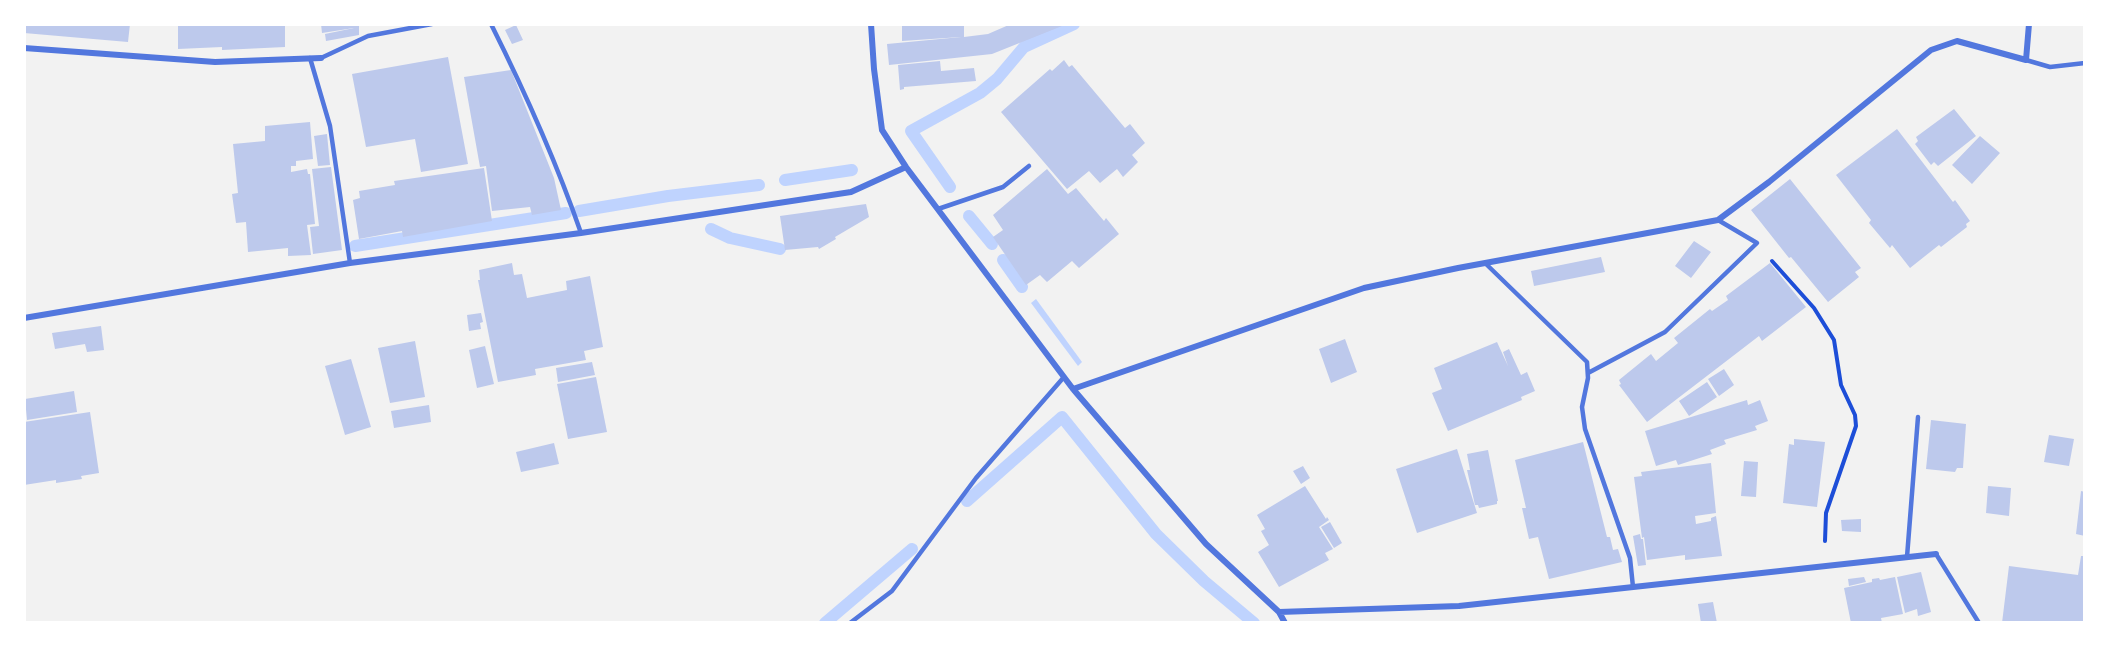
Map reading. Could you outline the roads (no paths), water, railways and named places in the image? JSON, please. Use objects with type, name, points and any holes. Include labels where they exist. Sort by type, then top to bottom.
[{"type":"street","points":[[871,24],[882,130],[906,167],[1073,389],[1206,544],[1279,612],[1285,623]]},
{"type":"street","points":[[1073,389],[1364,288],[1718,220],[1769,182],[1931,50],[1957,41],[2025,60],[2029,24]]},
{"type":"street","points":[[24,48],[215,62],[321,58]]},
{"type":"street","points":[[24,318],[350,263],[851,192],[906,167]]},
{"type":"street","points":[[1279,612],[1459,606],[1936,554]]},
{"type":"lane","points":[[321,58],[368,36],[432,24]]},
{"type":"lane","points":[[491,24],[529,102],[581,232]]},
{"type":"lane","points":[[310,58],[330,126],[350,263]]},
{"type":"lane","points":[[2025,60],[2050,67],[2085,63]]},
{"type":"lane","points":[[938,209],[1003,187],[1029,166]]},
{"type":"lane","points":[[1588,373],[1665,332],[1757,243],[1718,220]]},
{"type":"lane","points":[[1485,263],[1587,362],[1588,373],[1582,407],[1585,429],[1630,558],[1633,587]]},
{"type":"lane","points":[[850,623],[892,591],[976,478],[1064,377]]},
{"type":"lane","points":[[1907,557],[1918,417]]},
{"type":"lane","points":[[1936,554],[1979,623]]},
{"type":"water","points":[[1036,299],[1082,362],[1078,366],[1031,303]]},
{"type":"waterway","points":[[950,187],[911,131],[980,93],[997,79],[1024,47],[1074,24]]},
{"type":"waterway","points":[[785,180],[852,170]]},
{"type":"waterway","points":[[579,211],[668,196],[759,185]]},
{"type":"waterway","points":[[355,246],[566,213]]},
{"type":"waterway","points":[[969,216],[992,244]]},
{"type":"waterway","points":[[711,229],[730,238],[780,249]]},
{"type":"waterway","points":[[1003,260],[1022,287]]},
{"type":"waterway","points":[[967,501],[1062,417],[1156,534],[1204,581],[1254,623]]},
{"type":"waterway","points":[[825,623],[912,549]]}]
